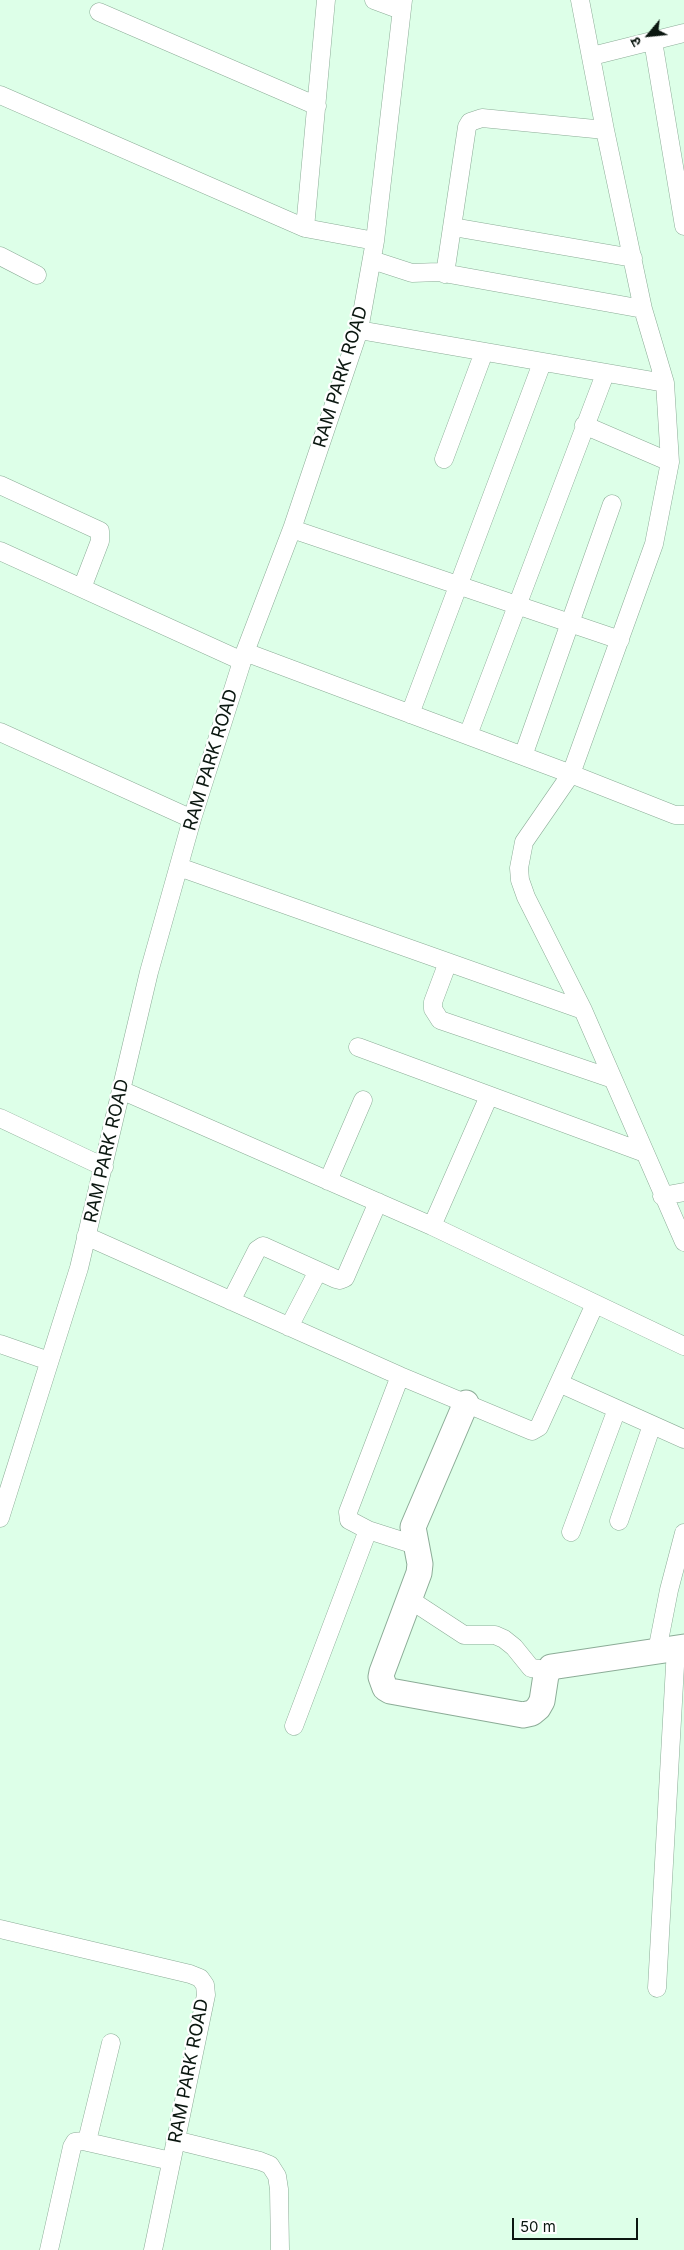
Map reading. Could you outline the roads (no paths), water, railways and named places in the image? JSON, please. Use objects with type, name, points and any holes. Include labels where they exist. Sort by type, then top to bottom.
[{"type":"street","points":[[305,228],[326,0]]},
{"type":"street","points":[[374,0],[402,5]]},
{"type":"street","points":[[580,0],[643,309],[665,383],[675,450],[654,544],[620,640],[570,774],[524,842],[519,868],[520,880],[526,897],[583,1010],[662,1196],[684,1242]]},
{"type":"street","name":"RAM PARK ROAD","points":[[0,1518],[50,1360],[86,1236],[149,972],[192,819],[244,656],[292,529],[359,330],[375,241],[402,5]]},
{"type":"street","points":[[99,12],[317,106]]},
{"type":"street","points":[[592,56],[684,33]]},
{"type":"street","points":[[653,41],[684,226]]},
{"type":"street","points":[[0,95],[305,228],[375,241]]},
{"type":"street","points":[[445,274],[467,127],[474,119],[482,118],[605,130]]},
{"type":"street","points":[[453,227],[633,258]]},
{"type":"street","points":[[0,256],[37,275]]},
{"type":"street","points":[[372,260],[412,273],[445,274],[643,309]]},
{"type":"street","points":[[359,330],[665,383]]},
{"type":"street","points":[[444,459],[484,352]]},
{"type":"street","points":[[410,714],[542,362]]},
{"type":"street","points":[[468,735],[584,424],[605,374]]},
{"type":"street","points":[[584,424],[675,450]]},
{"type":"street","points":[[0,485],[100,531],[100,541],[82,588]]},
{"type":"street","points":[[523,756],[612,504]]},
{"type":"street","points":[[292,529],[620,640]]},
{"type":"street","points":[[0,551],[82,588],[244,656],[468,735],[675,815],[684,815]]},
{"type":"street","points":[[0,732],[192,819]]},
{"type":"street","points":[[180,867],[583,1010]]},
{"type":"street","points":[[448,962],[433,1009],[440,1020],[613,1079]]},
{"type":"street","points":[[358,1047],[645,1153]]},
{"type":"street","points":[[121,1090],[432,1226],[684,1346]]},
{"type":"street","points":[[432,1226],[489,1096]]},
{"type":"street","points":[[328,1181],[363,1100]]},
{"type":"street","points":[[0,1118],[104,1167]]},
{"type":"street","points":[[662,1196],[684,1192]]},
{"type":"street","points":[[231,1301],[259,1247],[267,1246],[336,1280],[345,1278],[378,1202]]},
{"type":"street","points":[[86,1236],[400,1376],[532,1431],[539,1427],[595,1304]]},
{"type":"street","points":[[289,1326],[318,1271]]},
{"type":"street","points":[[0,1344],[50,1360]]},
{"type":"street","points":[[400,1376],[348,1512],[349,1520],[368,1530],[415,1545]]},
{"type":"street","points":[[559,1383],[684,1439]]},
{"type":"street","points":[[466,1403],[413,1526],[415,1545],[419,1556],[419,1573],[381,1677],[385,1688],[390,1691],[523,1715],[532,1713],[542,1701],[548,1670]]},
{"type":"street","points":[[571,1532],[617,1409]]},
{"type":"street","points":[[619,1521],[652,1425]]},
{"type":"street","points":[[294,1726],[368,1530]]},
{"type":"street","points":[[657,1988],[672,1649],[669,1590],[684,1533]]},
{"type":"street","points":[[409,1599],[464,1635],[495,1635],[504,1640],[514,1647],[531,1668],[548,1670],[558,1664],[672,1649]]},
{"type":"street","name":"RAM PARK ROAD","points":[[0,1929],[190,1974],[200,1978],[205,1985],[206,1995],[153,2250]]},
{"type":"street","points":[[87,2141],[111,2043]]},
{"type":"street","points":[[49,2250],[72,2147],[78,2140],[171,2161]]},
{"type":"street","points":[[176,2140],[270,2165],[277,2176],[279,2189],[280,2250]]}]
